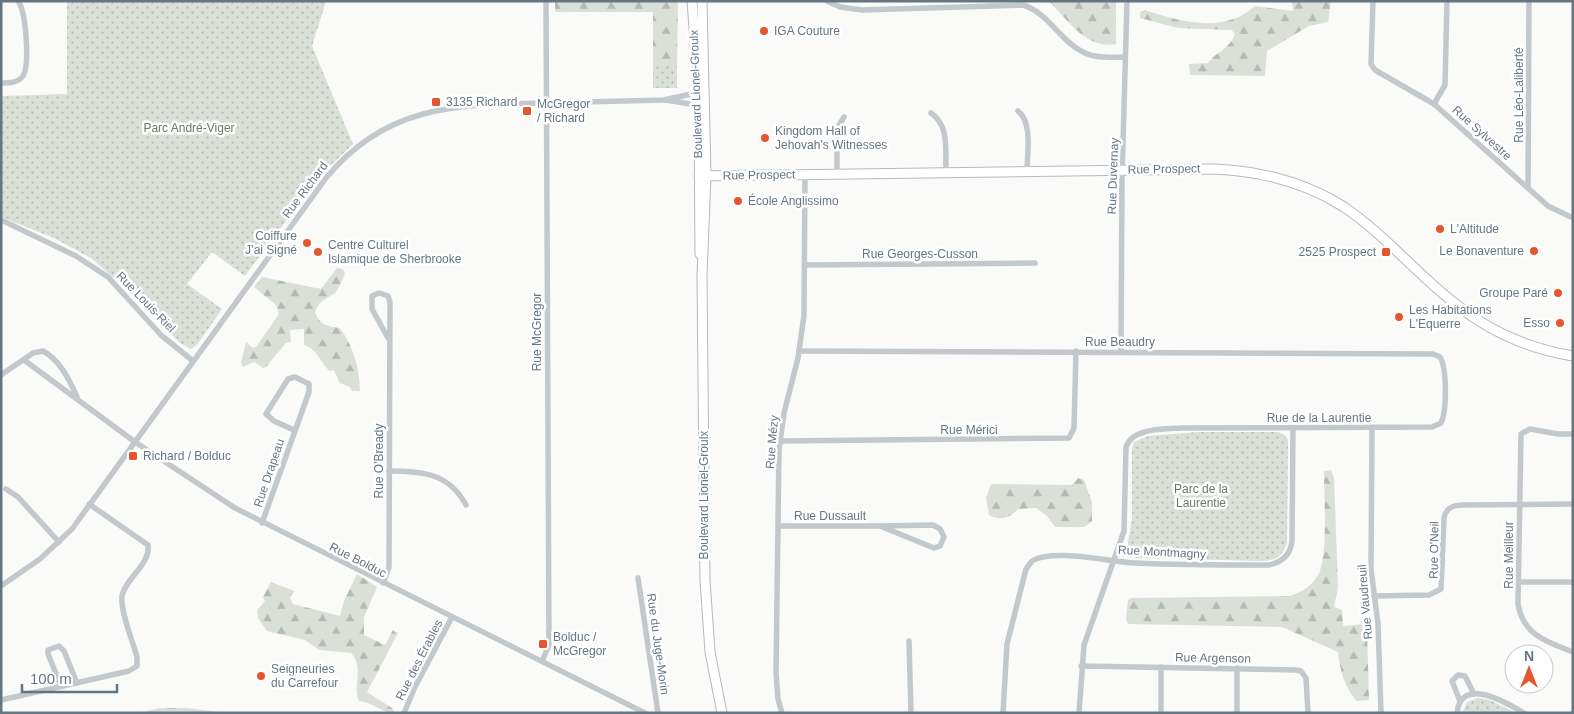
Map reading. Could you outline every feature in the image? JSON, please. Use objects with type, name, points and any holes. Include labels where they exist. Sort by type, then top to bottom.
[{"type":"street","points":[[1,83],[10,83],[21,78],[25,70],[25,17],[18,1]]},
{"type":"street","name":"Rue McGregor","points":[[542,661],[549,645],[546,1]]},
{"type":"street","name":"Boulevard Lionel-Groulx","points":[[692,1],[702,176]]},
{"type":"street","name":"Boulevard Lionel-Groulx","points":[[702,1],[702,276],[706,606],[710,652],[722,713]]},
{"type":"street","points":[[827,1],[840,7],[862,10],[1023,4],[1042,14],[1082,52],[1100,57],[1125,57]]},
{"type":"street","name":"Rue Duvernay","points":[[1121,352],[1127,1]]},
{"type":"street","name":"Rue Sylvestre","points":[[1373,1],[1373,68],[1434,104],[1548,206],[1573,218]]},
{"type":"street","points":[[1434,104],[1445,85],[1447,1]]},
{"type":"street","name":"Rue Léo-Laliberté","points":[[1528,188],[1529,1]]},
{"type":"street","name":"Rue Richard","points":[[664,100],[691,94],[698,87]]},
{"type":"street","name":"Rue Richard","points":[[1,586],[59,542],[72,529],[326,178],[345,157],[365,141],[402,121],[451,107],[664,100],[687,103],[699,110]]},
{"type":"street","points":[[1018,111],[1024,118],[1027,127],[1027,172]]},
{"type":"street","points":[[930,113],[940,120],[944,131],[946,172]]},
{"type":"street","points":[[837,174],[837,129],[844,117]]},
{"type":"street","name":"Rue Prospect","points":[[702,176],[1226,169],[1276,177],[1310,188],[1343,207],[1365,223],[1452,301],[1474,318],[1520,341],[1548,351],[1573,356]]},
{"type":"street","name":"Rue Mézy","points":[[782,713],[778,698],[776,673],[780,441],[784,413],[799,351],[806,296],[805,175]]},
{"type":"street","name":"Rue Louis-Riel","points":[[1,220],[76,256],[108,277],[161,335],[193,361]]},
{"type":"street","name":"Rue Georges-Cusson","points":[[806,265],[1035,263]]},
{"type":"street","name":"Rue O'Bready","points":[[384,583],[389,567],[389,299],[385,294],[379,293],[372,296],[370,304],[388,338]]},
{"type":"street","name":"Rue Beaudry","points":[[799,351],[1433,354],[1440,357]]},
{"type":"street","name":"Rue Bolduc","points":[[78,399],[64,373],[48,354],[38,352],[24,360],[135,442],[227,504],[645,713]]},
{"type":"street","name":"Rue Mérici","points":[[780,441],[1059,440],[1069,438],[1074,428],[1076,352]]},
{"type":"street","name":"Rue de la Laurentie","points":[[1115,561],[1124,532],[1126,447],[1130,439],[1141,433],[1172,428],[1427,429],[1441,423],[1444,411],[1445,370],[1440,357]]},
{"type":"street","points":[[1,375],[24,360]]},
{"type":"street","name":"Rue Drapeau","points":[[262,523],[309,388],[306,381],[295,377],[288,379],[266,414],[274,421],[294,430]]},
{"type":"street","name":"Rue Montmagny","points":[[1003,713],[1007,644],[1028,564],[1035,558],[1045,557],[1095,557],[1133,563],[1269,565],[1280,562],[1290,552],[1292,540],[1293,428]]},
{"type":"street","name":"Rue Vaudreuil","points":[[1372,428],[1370,569],[1378,629],[1381,713]]},
{"type":"street","name":"Rue Meilleur","points":[[1573,434],[1525,429],[1521,434],[1518,582],[1520,612],[1528,628],[1544,640],[1573,652]]},
{"type":"street","points":[[389,471],[418,471],[430,474],[453,487],[466,505]]},
{"type":"street","points":[[6,489],[15,494],[59,542]]},
{"type":"street","points":[[1,700],[129,671],[136,666],[137,657],[123,606],[122,595],[146,556],[148,545],[89,504]]},
{"type":"street","name":"Rue O'Neil","points":[[1374,596],[1429,595],[1442,589],[1444,574],[1444,518],[1447,510],[1451,507],[1573,504]]},
{"type":"street","name":"Rue Dussault","points":[[779,526],[880,526],[936,526],[942,531],[943,540],[937,547],[930,548],[880,526]]},
{"type":"street","points":[[1079,713],[1081,666],[1087,634],[1115,561]]},
{"type":"street","name":"Rue du Juge-Morin","points":[[638,578],[658,713]]},
{"type":"street","points":[[1518,582],[1573,582]]},
{"type":"street","name":"Rue des Érables","points":[[404,713],[452,617]]},
{"type":"street","points":[[909,641],[911,713]]},
{"type":"street","points":[[61,686],[48,654],[48,650],[55,646],[59,646],[64,651],[77,683]]},
{"type":"street","name":"Rue Argenson","points":[[1081,666],[1238,668],[1301,671],[1306,678],[1308,713]]},
{"type":"street","points":[[1161,667],[1161,713]]},
{"type":"street","points":[[1238,668],[1238,713]]},
{"type":"street","points":[[1457,713],[1460,701],[1452,681],[1458,675],[1465,676],[1474,694]]},
{"type":"street","points":[[1460,701],[1474,694],[1485,694],[1524,713]]},
{"type":"green space","name":"Parc André-Viger","points":[[67,1],[326,1],[312,46],[353,144],[318,178],[245,276],[212,252],[187,284],[222,309],[197,345],[191,349],[180,343],[137,299],[91,258],[54,238],[1,217],[1,96],[67,94]]},
{"type":"green space","points":[[555,1],[678,1],[677,65],[653,65],[653,12],[555,12]]},
{"type":"green space","points":[[1049,1],[1116,1],[1116,44],[1105,45],[1087,38],[1078,32]]},
{"type":"green space","points":[[1292,1],[1331,1],[1328,22],[1309,26],[1267,51],[1265,76],[1190,75],[1189,64],[1208,63],[1232,40],[1235,35],[1232,30],[1178,28],[1140,18],[1140,12],[1145,10],[1187,21],[1216,23],[1243,15],[1255,6],[1293,11]]},
{"type":"green space","points":[[653,65],[677,65],[677,88],[653,88]]},
{"type":"green space","points":[[337,268],[343,269],[345,274],[339,287],[335,293],[320,303],[315,313],[322,323],[340,328],[345,335],[355,358],[360,391],[352,391],[350,387],[340,383],[334,370],[330,371],[313,350],[304,345],[304,329],[290,330],[291,342],[286,343],[266,367],[263,368],[254,362],[243,367],[241,363],[246,342],[253,348],[256,347],[279,314],[276,305],[254,287],[262,277],[321,289]]},
{"type":"green space","name":"Parc de la Laurentie","points":[[1199,432],[1278,432],[1285,435],[1288,440],[1287,543],[1283,551],[1272,560],[1136,558],[1128,553],[1132,519],[1132,449],[1134,442],[1148,436]]},
{"type":"green space","points":[[1331,470],[1334,478],[1338,588],[1334,607],[1342,610],[1343,626],[1365,624],[1367,629],[1369,700],[1356,701],[1348,689],[1343,678],[1338,652],[1282,627],[1128,624],[1126,619],[1128,600],[1131,598],[1289,596],[1307,588],[1317,578],[1322,564],[1325,539],[1324,471]]},
{"type":"green space","points":[[1078,478],[1084,480],[1092,502],[1092,522],[1084,527],[1055,527],[1047,516],[1036,508],[1018,509],[1012,515],[1005,518],[989,515],[986,498],[991,484],[1072,485]]},
{"type":"green space","points":[[357,574],[377,587],[364,617],[364,635],[385,645],[393,630],[398,633],[367,692],[392,708],[394,713],[359,701],[357,695],[357,665],[351,653],[319,650],[305,640],[267,631],[258,618],[257,610],[265,601],[263,597],[271,582],[294,591],[290,598],[293,604],[340,616],[344,601]]},
{"type":"green space","points":[[1478,698],[1490,700],[1516,713],[1462,713],[1467,702]]},
{"type":"green space","points":[[160,708],[187,708],[226,713],[139,713]]},
{"type":"place","name":"IGA Couture","points":[[764,31]]},
{"type":"place","name":"3135 Richard","points":[[436,102]]},
{"type":"place","name":"McGregor / Richard","points":[[527,111]]},
{"type":"place","name":"Kingdom Hall of Jehovah's Witnesses","points":[[765,138]]},
{"type":"place","name":"École Anglissimo","points":[[738,201]]},
{"type":"place","name":"L'Altitude","points":[[1440,229]]},
{"type":"place","name":"Coiffure J’ai Signé","points":[[307,243]]},
{"type":"place","name":"Le Bonaventure","points":[[1534,251]]},
{"type":"place","name":"Centre Culturel Islamique de Sherbrooke","points":[[318,252]]},
{"type":"place","name":"2525 Prospect","points":[[1386,252]]},
{"type":"place","name":"Groupe Paré","points":[[1558,293]]},
{"type":"place","name":"Les Habitations L'Equerre","points":[[1399,317]]},
{"type":"place","name":"Esso","points":[[1560,323]]},
{"type":"place","name":"Richard / Bolduc","points":[[133,456]]},
{"type":"place","name":"Bolduc / McGregor","points":[[543,644]]},
{"type":"place","name":"Seigneuries du Carrefour","points":[[261,676]]}]
